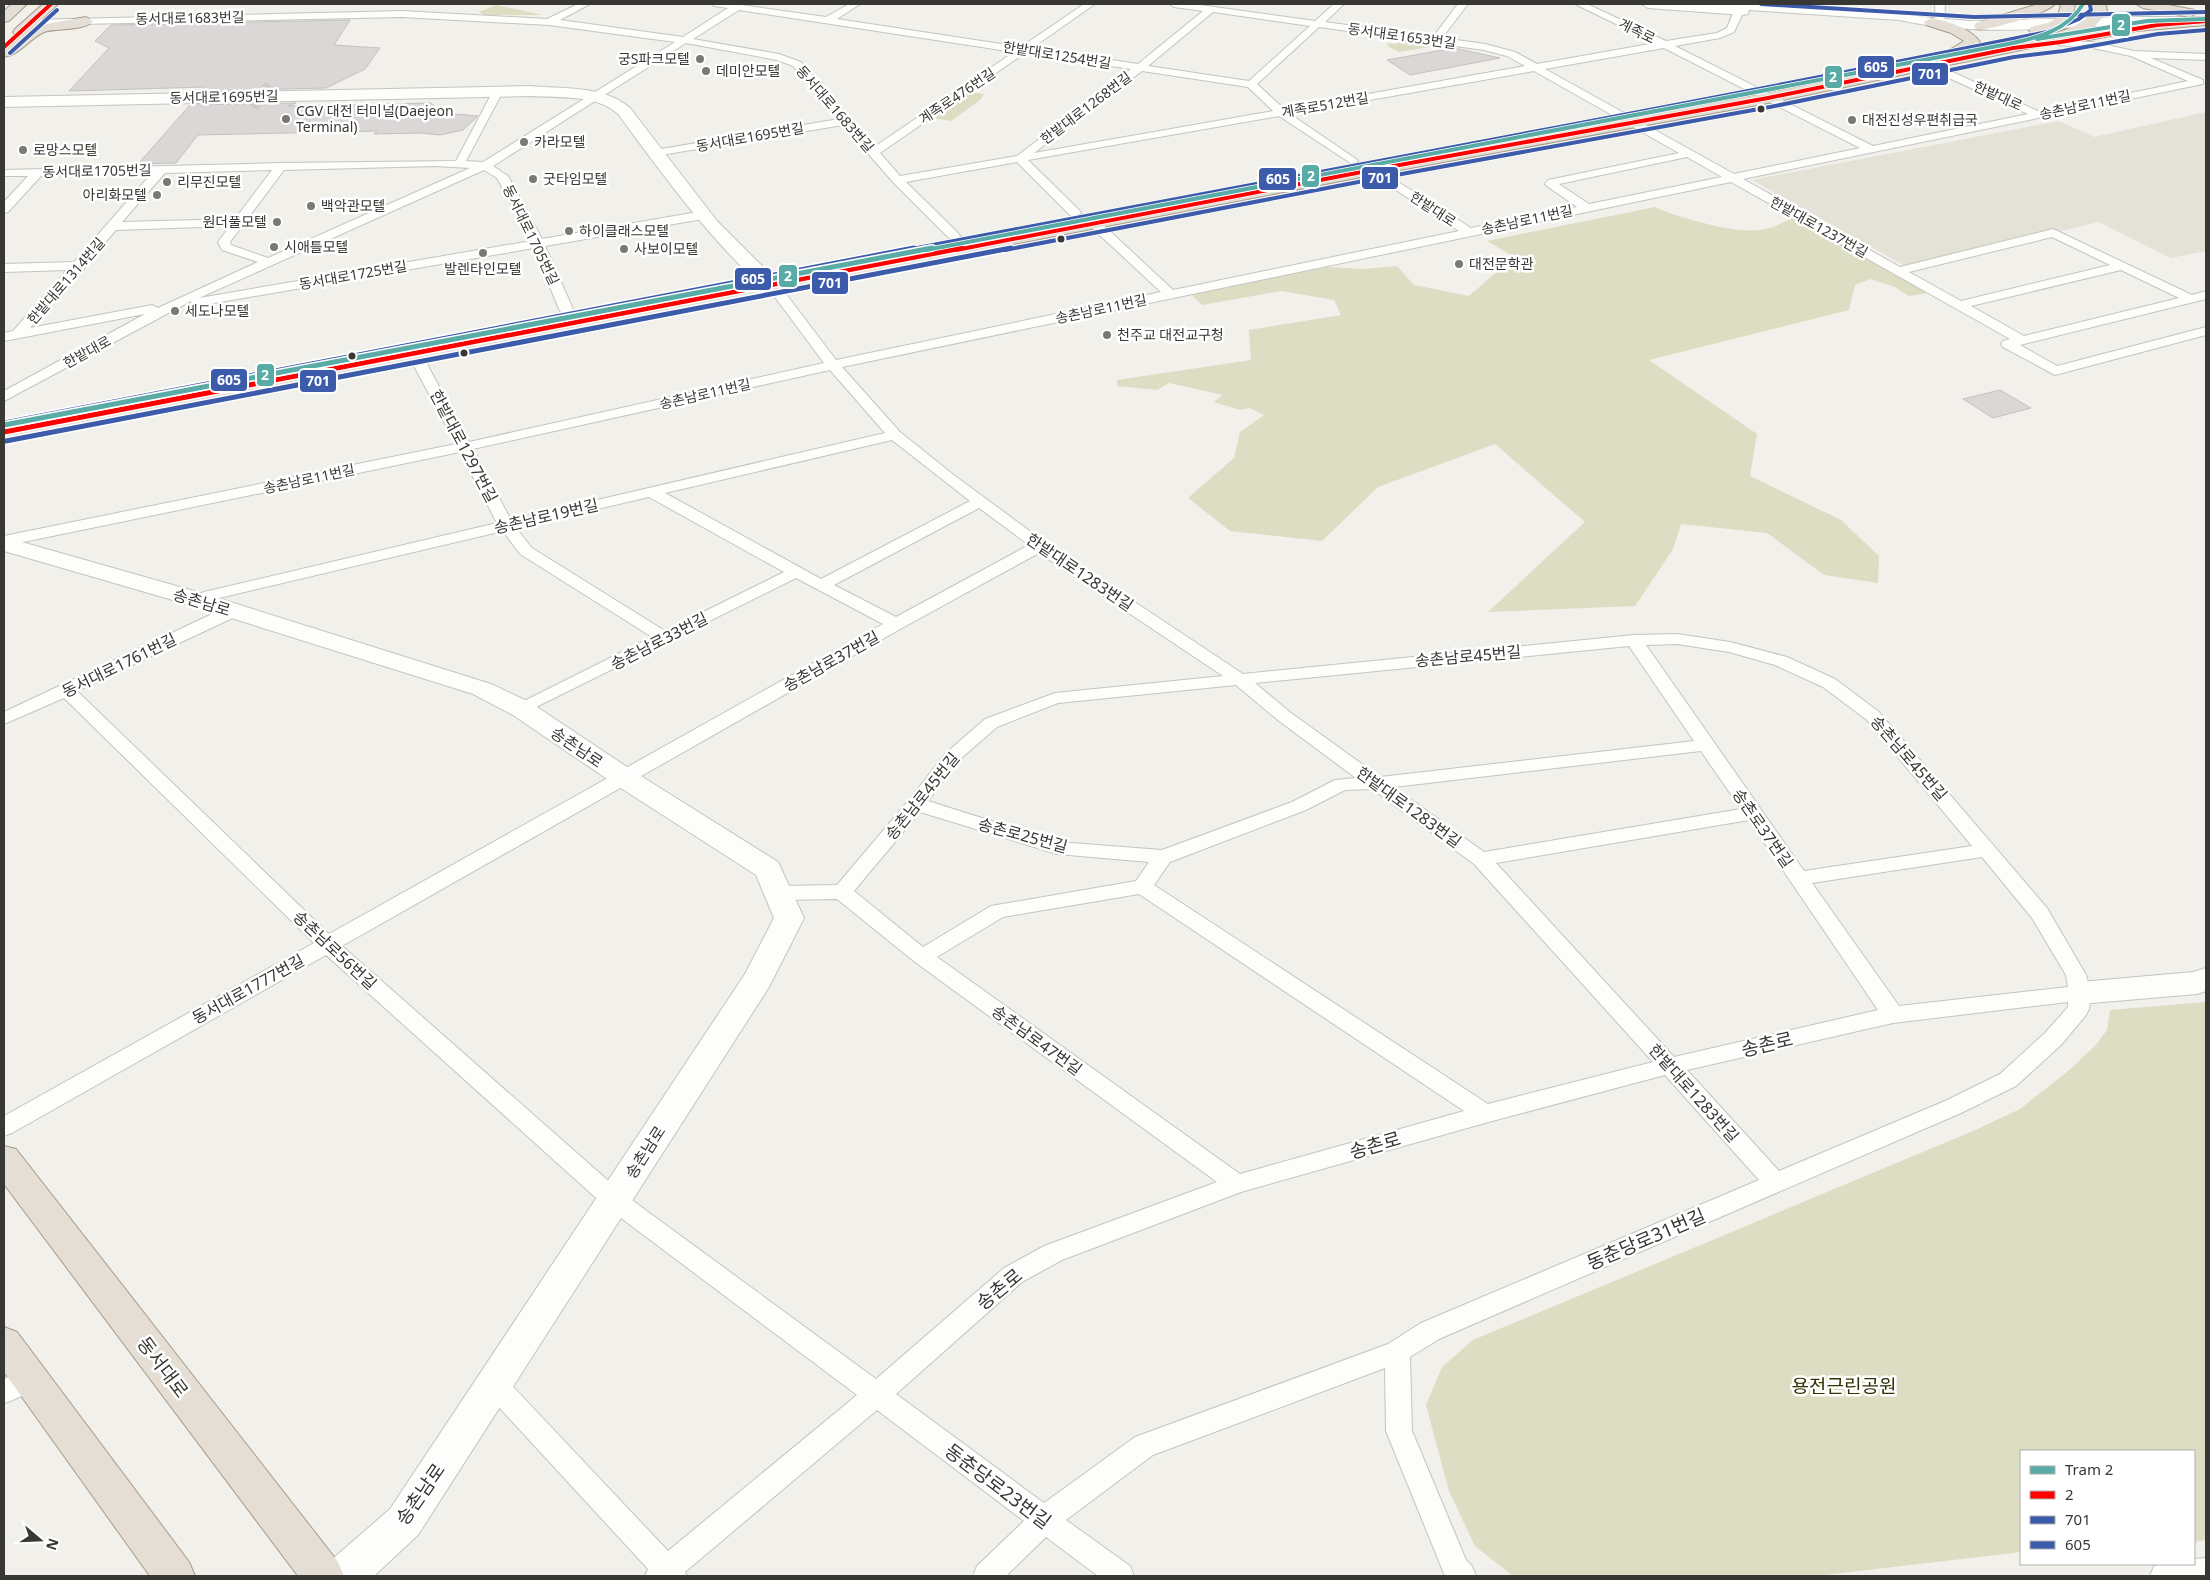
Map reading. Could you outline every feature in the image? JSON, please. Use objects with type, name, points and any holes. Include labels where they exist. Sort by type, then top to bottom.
[{"type":"main road","points":[[4,18],[20,4]]},
{"type":"main road","points":[[4,47],[50,4]]},
{"type":"main road","points":[[1981,26],[2038,9],[2048,4]]},
{"type":"main road","points":[[4,417],[756,272],[1615,112],[1752,90],[1958,49],[2060,24],[2066,16],[2068,4]]},
{"type":"main road","points":[[2090,22],[2100,13],[2099,4]]},
{"type":"main road","points":[[2143,4],[2205,19]]},
{"type":"main road","points":[[2013,48],[2058,42],[2136,27],[2205,19]]},
{"type":"main road","points":[[4,53],[10,51],[39,29],[86,21]]},
{"type":"main road","points":[[1930,22],[1968,36],[1973,42],[1958,49]]},
{"type":"main road","name":"한밭대로","points":[[4,432],[1372,170],[1768,98],[1931,66],[2049,40],[2074,31],[2090,22]]},
{"type":"main road","name":"동서대로","points":[[4,1159],[323,1576]]},
{"type":"main road","points":[[4,1343],[16,1385],[174,1576]]},
{"type":"street","points":[[333,4],[349,15],[374,4]]},
{"type":"street","points":[[549,22],[585,4]]},
{"type":"street","name":"한밭대로1254번길","points":[[717,4],[1251,84]]},
{"type":"street","points":[[827,21],[855,4]]},
{"type":"street","name":"계족로476번길","points":[[873,153],[1090,4]]},
{"type":"street","name":"동서대로1653번길","points":[[1174,4],[1485,47],[1511,54],[1540,68],[1615,112]]},
{"type":"street","points":[[1339,4],[1251,84],[1282,113],[1352,161]]},
{"type":"street","points":[[1436,40],[1463,4]]},
{"type":"street","name":"계족로","points":[[1580,4],[1666,45]]},
{"type":"street","name":"계족로","points":[[1648,4],[1831,7],[1930,22]]},
{"type":"street","points":[[1930,22],[1940,4]]},
{"type":"street","name":"계족로","points":[[1736,6],[1900,23],[1930,22],[1981,26],[2205,19]]},
{"type":"street","name":"계족로512번길","points":[[897,180],[1022,156],[1282,113],[1720,35],[1731,30],[1736,6]]},
{"type":"street","points":[[464,18],[486,7]]},
{"type":"street","points":[[170,306],[485,166],[737,7]]},
{"type":"street","name":"한밭대로1268번길","points":[[1022,156],[1139,68],[1210,9]]},
{"type":"street","name":"동서대로1683번길","points":[[32,22],[402,14],[549,22],[684,40],[779,57],[797,64],[897,180],[954,236]]},
{"type":"street","points":[[2058,42],[2093,45],[2134,54],[2206,57]]},
{"type":"street","points":[[1666,45],[1872,150]]},
{"type":"street","name":"송촌남로11번길","points":[[4,543],[464,447],[833,365],[1170,294],[1730,177],[1872,150],[2199,82],[2134,54]]},
{"type":"street","name":"한밭대로","points":[[1931,66],[2039,114]]},
{"type":"street","points":[[460,163],[498,91]]},
{"type":"street","name":"동서대로1695번길","points":[[4,102],[498,91],[557,92],[594,96],[614,102],[624,111],[702,215],[756,272],[772,285]]},
{"type":"street","name":"한밭대로1237번길","points":[[1615,112],[2023,341]]},
{"type":"street","name":"동서대로1695번길","points":[[655,153],[845,121]]},
{"type":"street","points":[[1586,207],[1556,189],[1551,184],[1552,182],[1688,154]]},
{"type":"street","points":[[1022,156],[1023,162],[1075,213]]},
{"type":"street","name":"동서대로1705번길","points":[[4,173],[460,163],[485,166],[502,176],[538,243],[566,309]]},
{"type":"street","points":[[268,262],[226,247],[224,242],[280,166]]},
{"type":"street","name":"한밭대로1314번길","points":[[18,335],[80,266],[162,169]]},
{"type":"street","name":"한밭대로","points":[[1372,170],[1469,232]]},
{"type":"street","points":[[4,209],[38,172]]},
{"type":"street","name":"동서대로1725번길","points":[[4,337],[170,306],[702,215]]},
{"type":"street","name":"한밭대로1314번길","points":[[114,226],[240,222]]},
{"type":"street","points":[[1095,224],[1170,294]]},
{"type":"street","points":[[1899,271],[2053,233],[2191,299]]},
{"type":"street","points":[[4,268],[80,266]]},
{"type":"street","points":[[1960,305],[2123,266]]},
{"type":"street","name":"한밭대로1283번길","points":[[772,285],[833,365],[895,434],[980,502],[1040,546],[1238,678],[1285,717],[1481,859],[1776,1183]]},
{"type":"street","points":[[2206,295],[2008,344],[2055,371],[2206,331]]},
{"type":"street","name":"한밭대로","points":[[4,397],[170,306]]},
{"type":"street","name":"한밭대로1297번길","points":[[414,353],[506,525],[526,551],[665,638]]},
{"type":"street","name":"송촌남로19번길","points":[[198,600],[210,595],[895,434]]},
{"type":"street","points":[[651,492],[796,572],[896,624]]},
{"type":"street","points":[[822,584],[980,502]]},
{"type":"street","name":"송촌남로","points":[[4,543],[198,600],[482,689],[522,710],[768,869],[789,918],[758,979],[404,1522],[344,1576]]},
{"type":"street","name":"송촌남로37번길","points":[[623,777],[896,624],[1040,546]]},
{"type":"street","name":"송촌남로33번길","points":[[522,710],[796,572]]},
{"type":"street","name":"동서대로1761번길","points":[[4,719],[67,691],[233,611]]},
{"type":"street","name":"송촌남로45번길","points":[[842,892],[916,804],[952,757],[991,723],[1055,698],[1238,678],[1634,640],[1677,639],[1730,647],[1781,660],[1829,683],[1873,716],[2040,913],[2076,975],[2080,993]]},
{"type":"street","name":"송촌로37번길","points":[[1634,640],[1893,1015]]},
{"type":"street","name":"송촌남로56번길","points":[[67,691],[327,944],[614,1199]]},
{"type":"street","points":[[1142,887],[1163,857],[1299,806],[1342,784],[1375,783],[1706,746]]},
{"type":"street","name":"동서대로1777번길","points":[[4,1127],[623,777]]},
{"type":"street","name":"송촌로25번길","points":[[916,804],[1057,848],[1163,857]]},
{"type":"street","points":[[1481,859],[1754,813]]},
{"type":"street","points":[[1799,878],[1987,850]]},
{"type":"street","points":[[922,957],[998,910],[1142,887],[1485,1114]]},
{"type":"street","points":[[779,894],[842,892]]},
{"type":"street","name":"송촌남로47번길","points":[[842,892],[922,957],[1237,1184]]},
{"type":"street","name":"송촌로","points":[[666,1574],[1014,1275],[1053,1252],[1237,1184],[1485,1114],[1669,1066],[1893,1015],[2080,993],[2197,983],[2206,979]]},
{"type":"street","name":"동춘당로31번길","points":[[987,1576],[1044,1520],[1144,1446],[1398,1352],[1430,1331],[1953,1107],[2008,1080],[2053,1039],[2071,1018],[2078,1009],[2080,993]]},
{"type":"street","points":[[614,1199],[876,1395]]},
{"type":"street","points":[[1398,1352],[1399,1431],[1449,1553],[1456,1569],[1462,1576]]},
{"type":"street","points":[[493,1383],[666,1574]]},
{"type":"street","name":"동춘당로23번길","points":[[876,1395],[1120,1576]]},
{"type":"street","points":[[2164,1576],[2206,1571]]},
{"type":"shaded area","points":[[2206,112],[2206,251],[2171,258],[2099,222],[1907,267],[1752,180],[2059,121],[2094,137]]},
{"type":"green space","points":[[496,5],[543,15],[484,15],[479,12]]},
{"type":"green space","points":[[1406,39],[1442,45],[1399,52],[1389,47],[1387,43],[1395,44]]},
{"type":"green space","points":[[964,91],[984,94],[980,100],[951,121],[924,117]]},
{"type":"green space","points":[[1655,207],[1671,214],[1723,228],[1747,230],[1770,228],[1792,217],[1927,293],[1909,296],[1895,287],[1870,279],[1855,285],[1849,310],[1649,360],[1757,434],[1750,476],[1841,520],[1879,556],[1878,583],[1824,575],[1767,533],[1681,524],[1673,549],[1635,606],[1488,612],[1585,522],[1495,444],[1378,487],[1322,541],[1230,531],[1188,498],[1234,458],[1240,432],[1264,415],[1249,408],[1240,410],[1214,402],[1223,395],[1169,383],[1157,390],[1117,386],[1117,380],[1251,360],[1249,330],[1341,315],[1334,300],[1281,291],[1202,305],[1191,294],[1327,267],[1364,269],[1397,266],[1414,285],[1469,296],[1514,257],[1487,241]]},
{"type":"green space","name":"용전근린공원","points":[[2206,1002],[2206,1540],[2195,1542],[2195,1450],[2020,1450],[2020,1552],[1817,1576],[1513,1576],[1475,1546],[1449,1491],[1426,1405],[1442,1367],[1473,1340],[1971,1132],[2020,1109],[2067,1072],[2096,1045],[2107,1030],[2110,1010]]},
{"type":"building","points":[[350,20],[334,45],[380,48],[365,69],[326,88],[202,91],[205,87],[69,91],[109,48],[95,41],[111,25]]},
{"type":"building","points":[[1454,48],[1500,58],[1410,75],[1387,60]]},
{"type":"building","points":[[296,103],[288,106],[431,103],[443,113],[478,116],[463,130],[440,135],[421,133],[374,134],[377,131],[198,135],[176,163],[138,164],[190,105]]},
{"type":"building","points":[[2000,390],[2031,408],[1993,418],[1963,399]]},
{"type":"tunnel","points":[[253,107],[270,85]]},
{"type":"tram line","name":"2","points":[[4,425],[2024,41],[2054,31],[2067,24],[2077,15],[2083,4]]},
{"type":"tram line","name":"2","points":[[2037,39],[2147,21],[2206,19]]},
{"type":"transit line","name":"2","points":[[4,47],[51,4]]},
{"type":"transit line","points":[[1761,4],[1900,14],[1921,13],[1974,17],[2206,12]]},
{"type":"transit line","name":"605","points":[[4,423],[1370,161],[1766,89],[2047,32],[2079,19],[2091,10],[2090,5]]},
{"type":"transit line","name":"701","points":[[10,53],[57,10]]},
{"type":"transit line","name":"2","points":[[4,432],[1372,170],[1768,98],[2013,48],[2061,42],[2157,25],[2206,21]]},
{"type":"transit line","name":"701","points":[[6,441],[1374,179],[1770,107],[2014,57],[2063,51],[2158,34],[2206,30]]},
{"type":"place","name":"궁S파크모텔","points":[[700,59]]},
{"type":"place","name":"데미안모텔","points":[[706,71]]},
{"type":"place","name":"CGV 대전 터미널(Daejeon Terminal)","points":[[286,119]]},
{"type":"place","name":"대전진성우편취급국","points":[[1852,120]]},
{"type":"place","name":"카라모텔","points":[[524,142]]},
{"type":"place","name":"로망스모텔","points":[[23,150]]},
{"type":"place","name":"굿타임모텔","points":[[533,179]]},
{"type":"place","name":"리무진모텔","points":[[167,182]]},
{"type":"place","name":"아리화모텔","points":[[157,195]]},
{"type":"place","name":"백악관모텔","points":[[311,206]]},
{"type":"place","name":"원더풀모텔","points":[[277,222]]},
{"type":"place","name":"하이클래스모텔","points":[[569,231]]},
{"type":"place","name":"시애틀모텔","points":[[274,247]]},
{"type":"place","name":"사보이모텔","points":[[624,249]]},
{"type":"place","name":"발렌타인모텔","points":[[483,253]]},
{"type":"place","name":"대전문학관","points":[[1459,264]]},
{"type":"place","name":"세도나모텔","points":[[175,311]]},
{"type":"place","name":"천주교 대전교구청","points":[[1107,335]]}]
